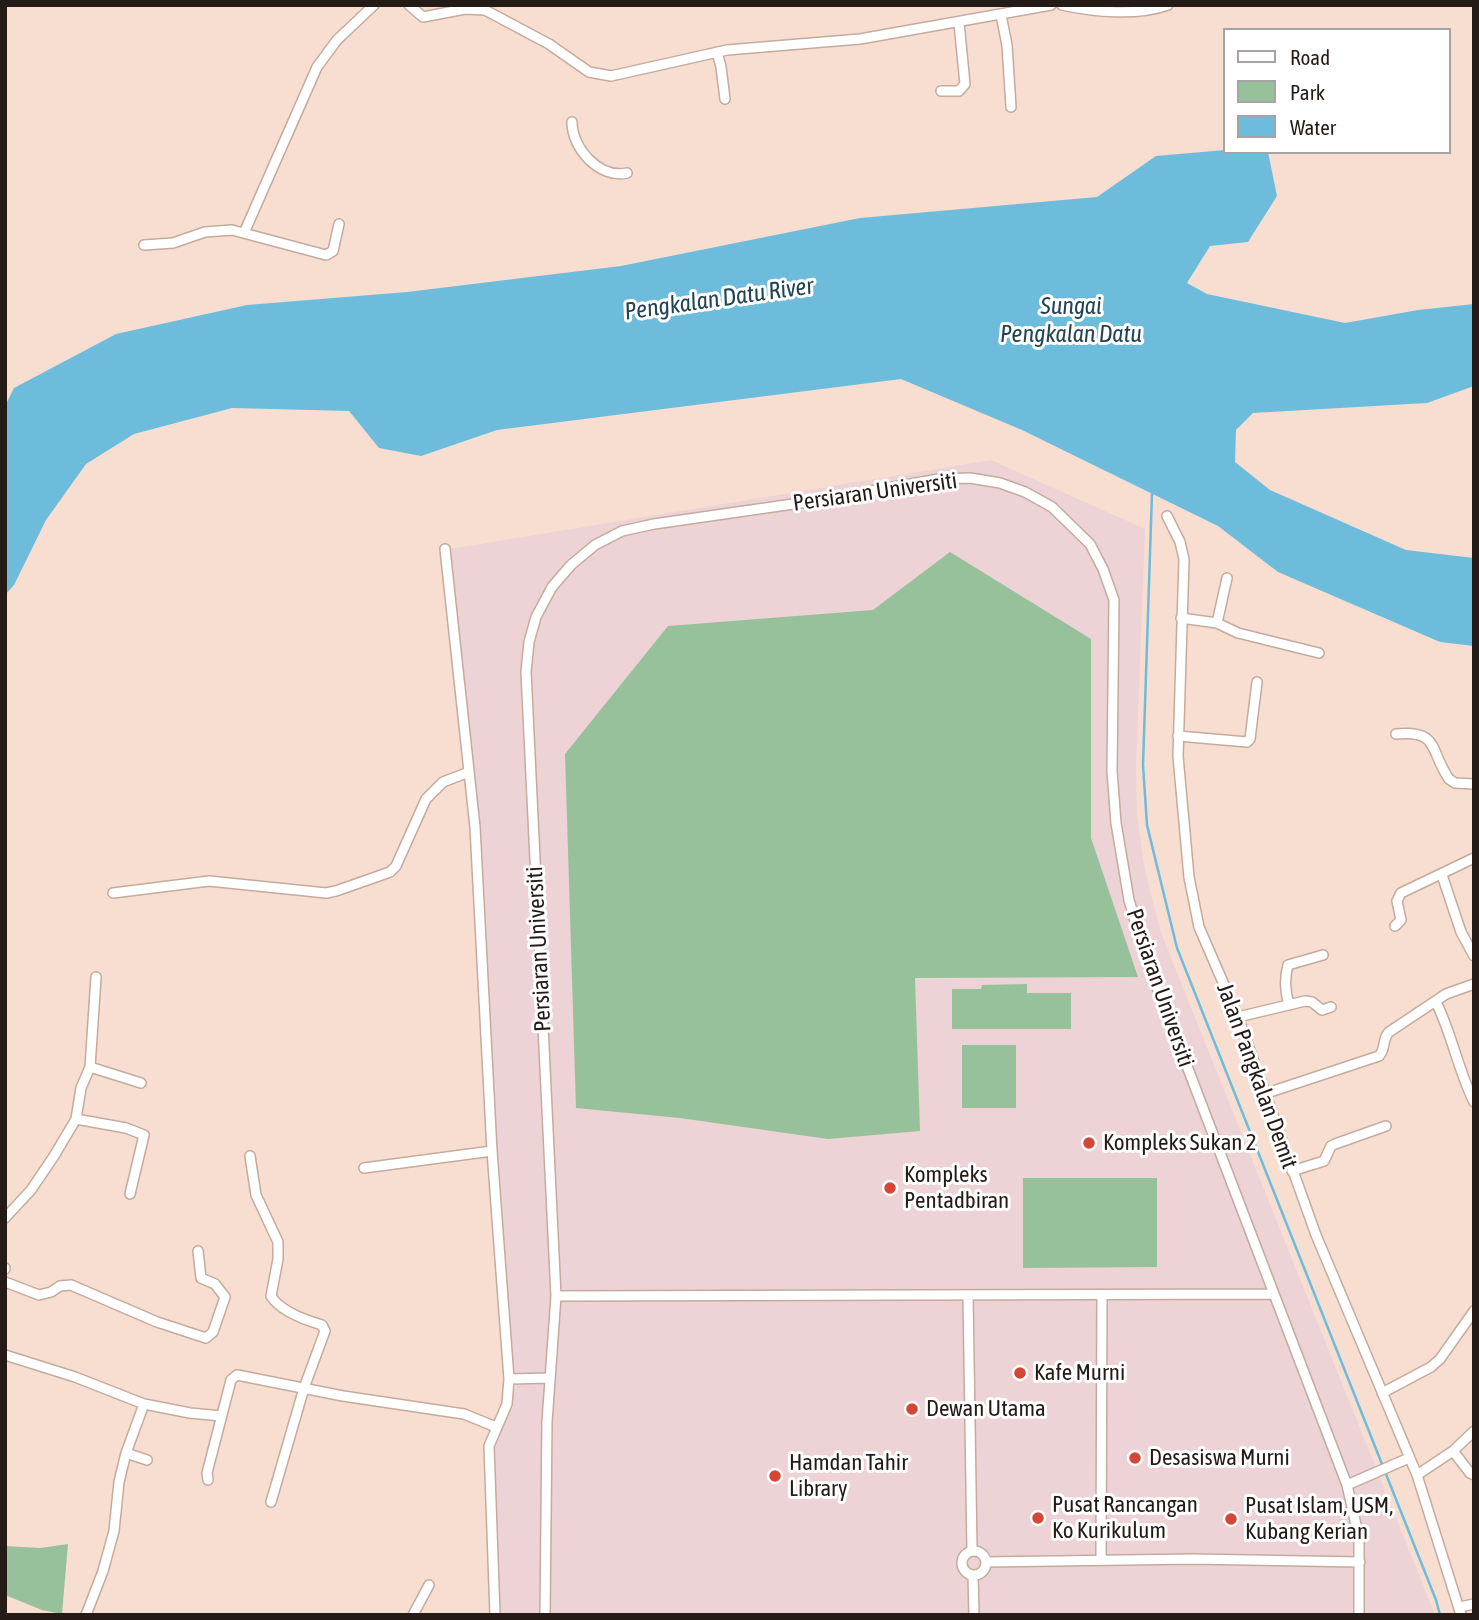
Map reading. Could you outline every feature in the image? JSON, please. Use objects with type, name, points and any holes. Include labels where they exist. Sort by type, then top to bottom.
[{"type":"street","points":[[244,233],[317,66],[330,48],[374,5]]},
{"type":"street","points":[[409,5],[423,17],[465,9],[485,10],[549,44],[578,66],[600,76],[625,74],[717,52],[860,39],[1051,5]]},
{"type":"street","points":[[1062,5],[1130,10],[1168,5]]},
{"type":"street","points":[[1001,15],[1007,45],[1011,107]]},
{"type":"street","points":[[941,91],[959,91],[965,84],[958,23]]},
{"type":"street","points":[[717,52],[725,99]]},
{"type":"street","points":[[572,122],[574,138],[593,163],[611,174],[627,173]]},
{"type":"street","points":[[144,245],[173,243],[205,232],[232,230],[326,255],[333,251],[339,224]]},
{"type":"street","name":"Persiaran Universiti","points":[[545,1615],[545,1462],[556,1296],[526,672],[528,642],[536,617],[552,587],[571,565],[595,545],[622,531],[939,480],[970,478],[1000,483],[1025,492],[1052,507],[1090,544],[1103,569],[1114,600],[1112,771],[1116,823],[1129,900],[1148,964],[1347,1485],[1357,1521],[1360,1563],[1359,1615]]},
{"type":"street","name":"Jalan Pangkalan Demit","points":[[1167,516],[1180,542],[1184,559],[1178,736],[1189,877],[1199,927],[1238,1017],[1315,1235],[1417,1475],[1461,1611]]},
{"type":"street","points":[[445,549],[474,827],[492,1151],[509,1379],[508,1399],[489,1452],[495,1615]]},
{"type":"street","points":[[1217,623],[1227,578]]},
{"type":"street","points":[[1181,618],[1217,623],[1238,634],[1319,653]]},
{"type":"street","points":[[1178,736],[1247,742],[1250,739],[1258,682]]},
{"type":"street","points":[[1396,734],[1424,735],[1430,741],[1449,779],[1455,783],[1474,784]]},
{"type":"street","points":[[113,893],[209,881],[326,893],[337,891],[390,872],[400,857],[426,799],[443,782],[469,772]]},
{"type":"street","points":[[1395,926],[1401,920],[1397,897],[1474,858]]},
{"type":"street","points":[[1442,875],[1461,932],[1473,952]]},
{"type":"street","points":[[1289,1005],[1285,990],[1288,965],[1323,955]]},
{"type":"street","points":[[5,1218],[31,1190],[76,1119],[81,1088],[90,1068],[96,977]]},
{"type":"street","points":[[1264,1094],[1380,1056],[1389,1031],[1446,994],[1474,984]]},
{"type":"street","points":[[1238,1017],[1309,1001],[1319,1009],[1331,1007]]},
{"type":"street","points":[[1436,1002],[1447,1027],[1463,1080],[1474,1102]]},
{"type":"street","points":[[90,1068],[141,1083]]},
{"type":"street","points":[[76,1119],[126,1128],[144,1135],[130,1194]]},
{"type":"street","points":[[1292,1171],[1324,1161],[1331,1146],[1335,1144],[1386,1126]]},
{"type":"street","points":[[364,1168],[492,1151]]},
{"type":"street","points":[[250,1156],[256,1195],[278,1242],[278,1259],[271,1296],[279,1306],[322,1325],[325,1331],[304,1388],[271,1502]]},
{"type":"street","points":[[5,1282],[39,1295],[64,1286],[82,1288],[158,1322],[206,1338],[213,1332],[225,1297],[215,1284],[201,1278],[198,1251]]},
{"type":"street","points":[[556,1296],[1274,1294]]},
{"type":"street","points":[[968,1295],[972,1551]]},
{"type":"street","points":[[1101,1560],[1102,1295]]},
{"type":"street","points":[[1382,1393],[1431,1367],[1440,1359],[1474,1311]]},
{"type":"street","points":[[5,1354],[144,1404],[222,1416]]},
{"type":"street","points":[[208,1480],[207,1473],[234,1376],[464,1414],[496,1427]]},
{"type":"street","points":[[509,1379],[550,1378]]},
{"type":"street","points":[[86,1615],[103,1571],[114,1531],[119,1482],[126,1453],[144,1404]]},
{"type":"street","points":[[1417,1475],[1453,1451],[1474,1431]]},
{"type":"street","points":[[1453,1451],[1474,1475]]},
{"type":"street","points":[[126,1453],[147,1460]]},
{"type":"street","points":[[1347,1485],[1409,1458]]},
{"type":"street","points":[[972,1551],[983,1555],[986,1562],[981,1573],[973,1575],[966,1573],[962,1562],[965,1555],[972,1551]]},
{"type":"street","points":[[986,1562],[1101,1560],[1360,1563]]},
{"type":"street","points":[[973,1575],[974,1615]]},
{"type":"street","points":[[413,1615],[429,1585]]},
{"type":"street","points":[[1461,1611],[1474,1604]]},
{"type":"shaded area","points":[[991,460],[1145,529],[1136,768],[1137,816],[1145,871],[1161,933],[1435,1615],[497,1615],[492,1450],[496,1436],[513,1405],[512,1391],[516,1388],[514,1370],[510,1366],[478,813],[450,549]]},
{"type":"green space","points":[[950,552],[1091,639],[1091,838],[1138,977],[915,978],[920,1131],[828,1139],[680,1118],[576,1108],[565,754],[668,626],[873,610]]},
{"type":"green space","points":[[1027,984],[1027,993],[1071,993],[1071,1029],[952,1029],[952,989]]},
{"type":"green space","points":[[962,1045],[1016,1045],[1016,1108],[962,1108]]},
{"type":"green space","points":[[1023,1178],[1157,1178],[1157,1267],[1023,1268]]},
{"type":"green space","points":[[68,1544],[62,1614],[42,1610],[5,1595],[5,1546],[40,1548]]},
{"type":"water","name":"Sungai Pengkalan Datu","points":[[1224,150],[1224,154],[1268,154],[1277,196],[1248,242],[1210,246],[1187,283],[1207,294],[1345,323],[1418,310],[1474,304],[1474,386],[1427,403],[1253,413],[1236,430],[1235,462],[1270,490],[1406,550],[1474,558],[1474,646],[1440,642],[1278,572],[1218,526],[1022,430],[901,379],[497,430],[421,456],[379,448],[349,411],[232,408],[134,434],[86,464],[46,520],[14,585],[5,595],[5,406],[14,388],[116,334],[247,305],[407,292],[621,266],[860,218],[1097,197],[1156,156]]},
{"type":"waterway","points":[[1152,493],[1143,765],[1147,825],[1177,948],[1440,1615]]},
{"type":"place","name":"Kompleks Sukan 2","points":[[1089,1143]]},
{"type":"place","name":"Kompleks Pentadbiran","points":[[890,1188]]},
{"type":"place","name":"Kafe Murni","points":[[1020,1373]]},
{"type":"place","name":"Dewan Utama","points":[[912,1409]]},
{"type":"place","name":"Desasiswa Murni","points":[[1135,1458]]},
{"type":"place","name":"Hamdan Tahir Library","points":[[775,1476]]},
{"type":"place","name":"Pusat Rancangan Ko Kurikulum","points":[[1038,1518]]},
{"type":"place","name":"Pusat Islam, USM, Kubang Kerian","points":[[1231,1519]]},
{"type":"water label","name":"Pengkalan Datu River","points":[[719,299]]}]
